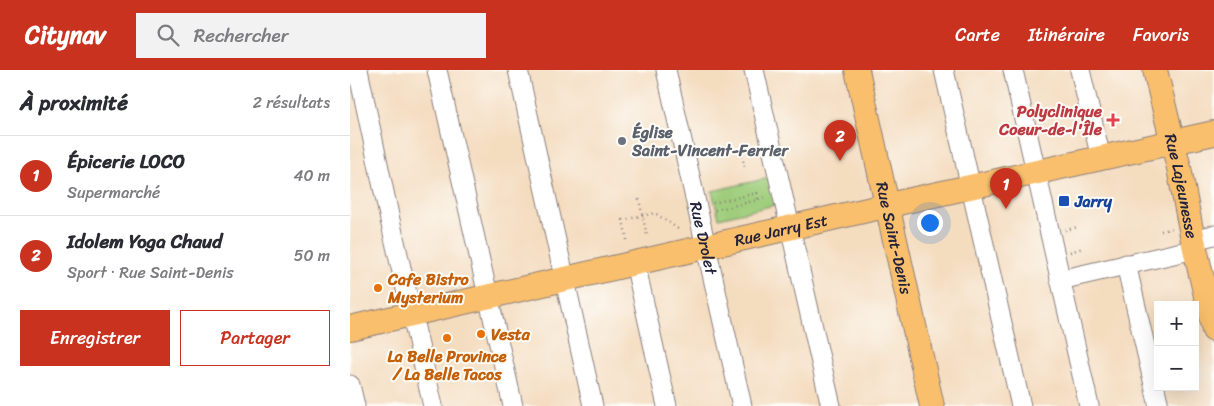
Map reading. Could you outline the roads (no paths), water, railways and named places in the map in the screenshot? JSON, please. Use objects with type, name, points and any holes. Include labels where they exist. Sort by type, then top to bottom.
[{"type":"main road","name":"Rue Saint-Denis","points":[[857,70],[932,406]]},
{"type":"main road","name":"Rue Lajeunesse","points":[[1155,70],[1181,176],[1214,330]]},
{"type":"main road","name":"Rue Jarry Est","points":[[350,328],[1214,133]]},
{"type":"street","points":[[358,70],[433,406]]},
{"type":"street","points":[[437,70],[512,406]]},
{"type":"street","points":[[518,70],[593,406]]},
{"type":"street","name":"Rue Drolet","points":[[666,70],[742,406]]},
{"type":"street","points":[[754,70],[831,406]]},
{"type":"street","points":[[944,70],[1021,406]]},
{"type":"street","points":[[1013,70],[1089,406]]},
{"type":"street","points":[[1080,70],[1101,158]]},
{"type":"street","points":[[1060,280],[1126,264],[1195,238]]},
{"type":"street","points":[[635,263],[667,406]]},
{"type":"street","points":[[1126,264],[1159,406]]},
{"type":"street","points":[[350,386],[355,406]]},
{"type":"place","name":"Polyclinique Coeur-de-l'Île","points":[[1113,120]]},
{"type":"place","name":"Église Saint-Vincent-Ferrier","points":[[622,141]]},
{"type":"place","name":"Idolem Yoga Chaud","points":[[840,161]]},
{"type":"place","name":"Jarry","points":[[1064,201]]},
{"type":"place","name":"Épicerie LOCO","points":[[1006,209]]},
{"type":"place","name":"Cafe Bistro Mysterium","points":[[378,288]]},
{"type":"place","name":"Vesta","points":[[481,334]]},
{"type":"place","name":"La Belle Province / La Belle Tacos","points":[[447,338]]}]
